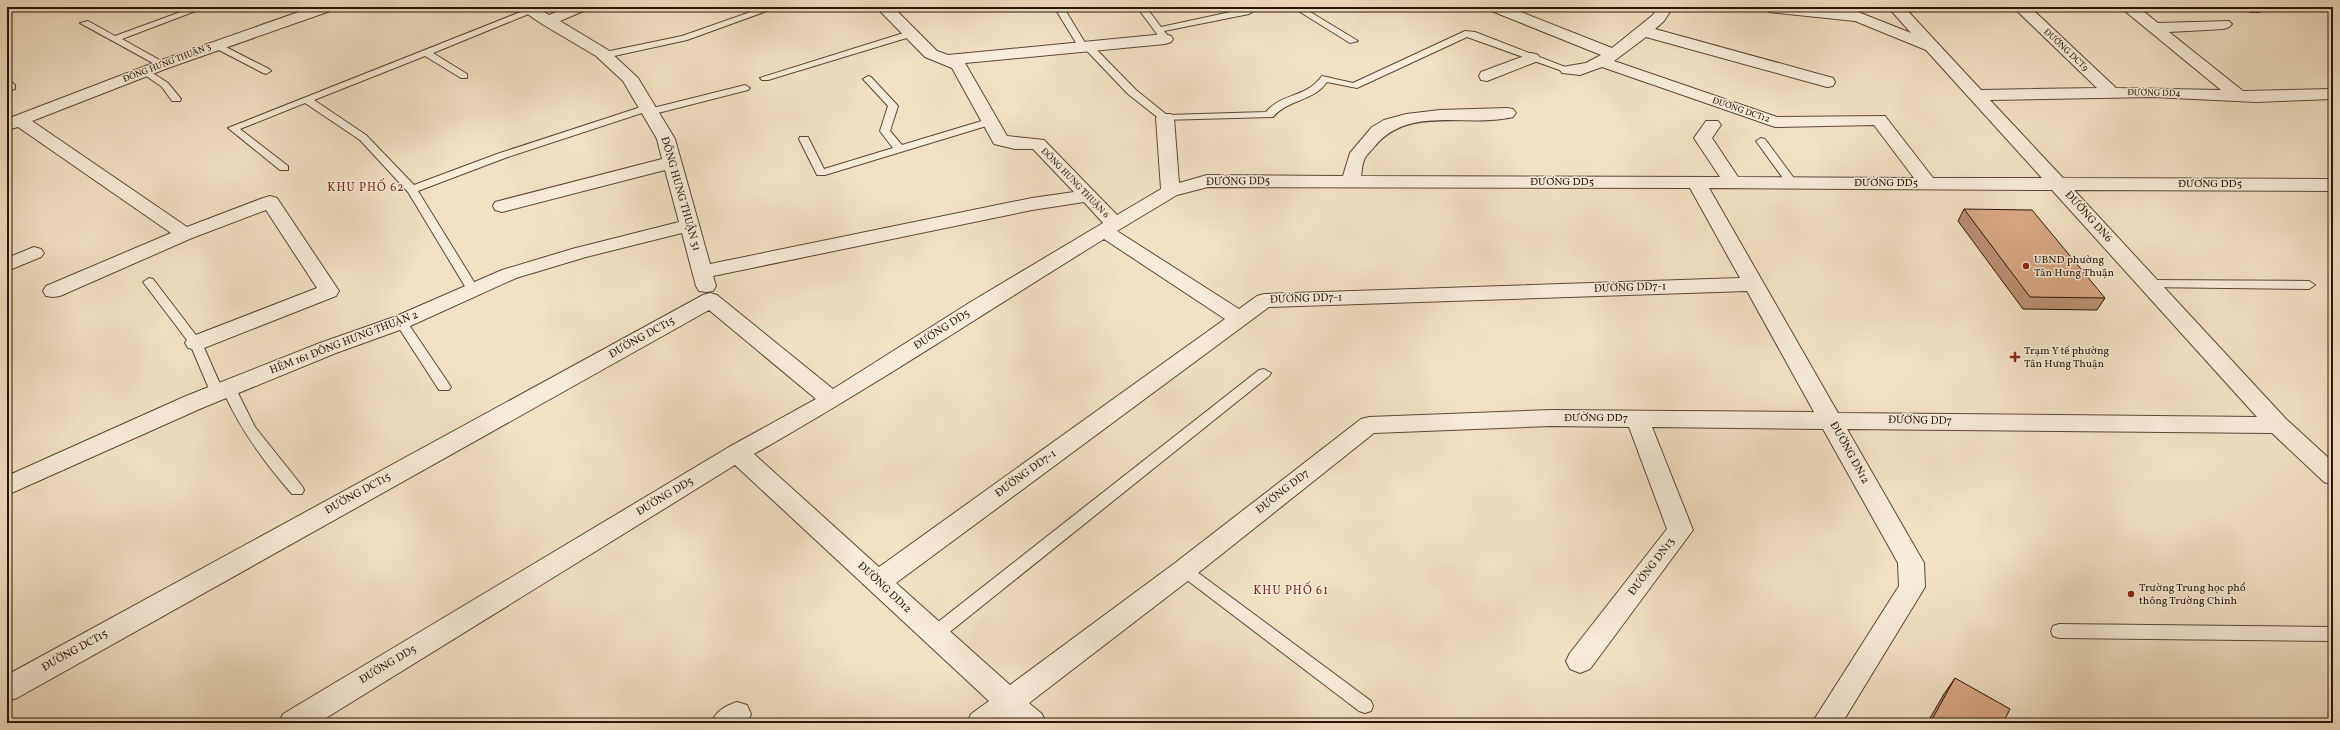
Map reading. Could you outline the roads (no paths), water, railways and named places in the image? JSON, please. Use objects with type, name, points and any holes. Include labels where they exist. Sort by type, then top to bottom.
[{"type":"street","name":"ĐÔNG HƯNG THUẬN 3","points":[[13,122],[216,45],[328,7]]},
{"type":"street","points":[[547,21],[581,7]]},
{"type":"street","name":"ĐÔNG HƯNG THUẬN 6","points":[[884,7],[930,54],[949,60],[960,68],[1000,140],[1015,144],[1038,144],[1088,196],[1109,228],[1239,319]]},
{"type":"street","points":[[1494,7],[1608,58]]},
{"type":"street","points":[[1568,70],[1584,70],[1608,58],[1659,18],[1665,7]]},
{"type":"street","points":[[1769,7],[1858,17],[1932,47]]},
{"type":"street","name":"ĐƯỜNG DN6","points":[[1896,7],[2278,424],[2333,476]]},
{"type":"street","name":"ĐƯỜNG DCT9","points":[[2021,7],[2112,93]]},
{"type":"street","points":[[2128,7],[2238,96]]},
{"type":"street","name":"ĐÔNG HƯNG THUẬN 31","points":[[528,9],[605,55],[630,78],[666,140],[710,300]]},
{"type":"street","points":[[2155,28],[2224,24]]},
{"type":"street","points":[[1643,31],[1827,82]]},
{"type":"street","points":[[949,60],[1020,52],[1087,48],[1161,35]]},
{"type":"street","points":[[1487,76],[1532,58]]},
{"type":"street","name":"ĐƯỜNG DCT12","points":[[1608,58],[1775,122],[1879,120],[1927,183]]},
{"type":"street","name":"ĐƯỜNG DD4","points":[[1976,95],[2153,92],[2238,96],[2333,94]]},
{"type":"street","points":[[1351,181],[1356,157],[1378,131],[1390,124],[1406,119],[1440,115],[1507,113]]},
{"type":"street","points":[[1165,118],[1170,191]]},
{"type":"street","points":[[13,122],[185,234]]},
{"type":"street","points":[[1712,126],[1703,138],[1732,182]]},
{"type":"street","points":[[502,206],[672,162]]},
{"type":"street","name":"ĐƯỜNG DD5","points":[[293,723],[737,453],[832,400],[976,308],[1170,191],[1207,181],[2333,185]]},
{"type":"street","name":"ĐƯỜNG DN12","points":[[1696,182],[1911,564],[1912,587],[1826,723]]},
{"type":"street","points":[[702,272],[1032,204],[1088,196]]},
{"type":"street","points":[[53,291],[185,234],[270,202],[329,291],[196,343]]},
{"type":"street","name":"HẺM 161 ĐÔNG HƯNG THUẬN 2","points":[[7,486],[223,391],[328,348],[401,322],[509,274],[579,253],[690,225]]},
{"type":"street","points":[[7,265],[34,253]]},
{"type":"street","name":"ĐƯỜNG DD7-1","points":[[878,582],[1264,301],[1754,284]]},
{"type":"street","points":[[710,300],[832,400]]},
{"type":"street","name":"ĐƯỜNG DCT15","points":[[7,689],[710,300]]},
{"type":"street","name":"ĐƯỜNG DD7","points":[[981,723],[1010,703],[1184,570],[1370,425],[1551,418],[2278,424]]},
{"type":"street","name":"ĐƯỜNG DN13","points":[[1580,661],[1680,530],[1637,418]]},
{"type":"street","name":"ĐƯỜNG DD12","points":[[737,453],[1032,723]]},
{"type":"lane","points":[[114,39],[202,7]]},
{"type":"lane","points":[[605,55],[684,38],[774,7]]},
{"type":"lane","points":[[1141,7],[1161,35],[1249,11]]},
{"type":"lane","points":[[1296,7],[1353,41]]},
{"type":"lane","points":[[284,168],[233,128],[426,52],[528,9]]},
{"type":"lane","points":[[1061,10],[1087,48],[1132,92],[1165,118],[1269,115],[1280,103],[1313,93],[1320,88],[1325,78],[1354,86],[1465,34],[1472,34],[1532,58],[1568,70]]},
{"type":"lane","points":[[86,23],[162,65]]},
{"type":"lane","points":[[765,78],[910,34]]},
{"type":"lane","points":[[216,45],[266,71]]},
{"type":"lane","points":[[426,52],[464,76]]},
{"type":"lane","points":[[145,71],[165,85],[176,99]]},
{"type":"lane","points":[[868,79],[893,106],[885,132],[898,148]]},
{"type":"lane","points":[[7,81],[12,86],[7,88]]},
{"type":"lane","points":[[412,190],[501,156],[649,110],[745,88]]},
{"type":"lane","points":[[307,100],[363,139],[412,190],[473,290]]},
{"type":"lane","points":[[804,139],[821,172],[989,122]]},
{"type":"lane","points":[[1761,141],[1792,183]]},
{"type":"lane","points":[[149,282],[196,343],[223,391],[255,439],[297,490]]},
{"type":"lane","points":[[2149,284],[2309,285]]},
{"type":"lane","points":[[401,322],[444,387]]},
{"type":"lane","points":[[935,634],[1264,373]]},
{"type":"lane","points":[[1184,570],[1365,706]]},
{"type":"lane","points":[[2059,631],[2333,634]]},
{"type":"place","name":"UBND phường Tân Hưng Thuận","points":[[2026,266]]},
{"type":"place","name":"Trạm Y tế phường Tân Hưng Thuận","points":[[2015,357]]},
{"type":"place","name":"Trường Trung học phổ thông Trường Chinh","points":[[2131,594]]},
{"type":"district","name":"KHU PHỐ 62","points":[[366,188]]},
{"type":"district","name":"KHU PHỐ 61","points":[[1291,591]]}]
